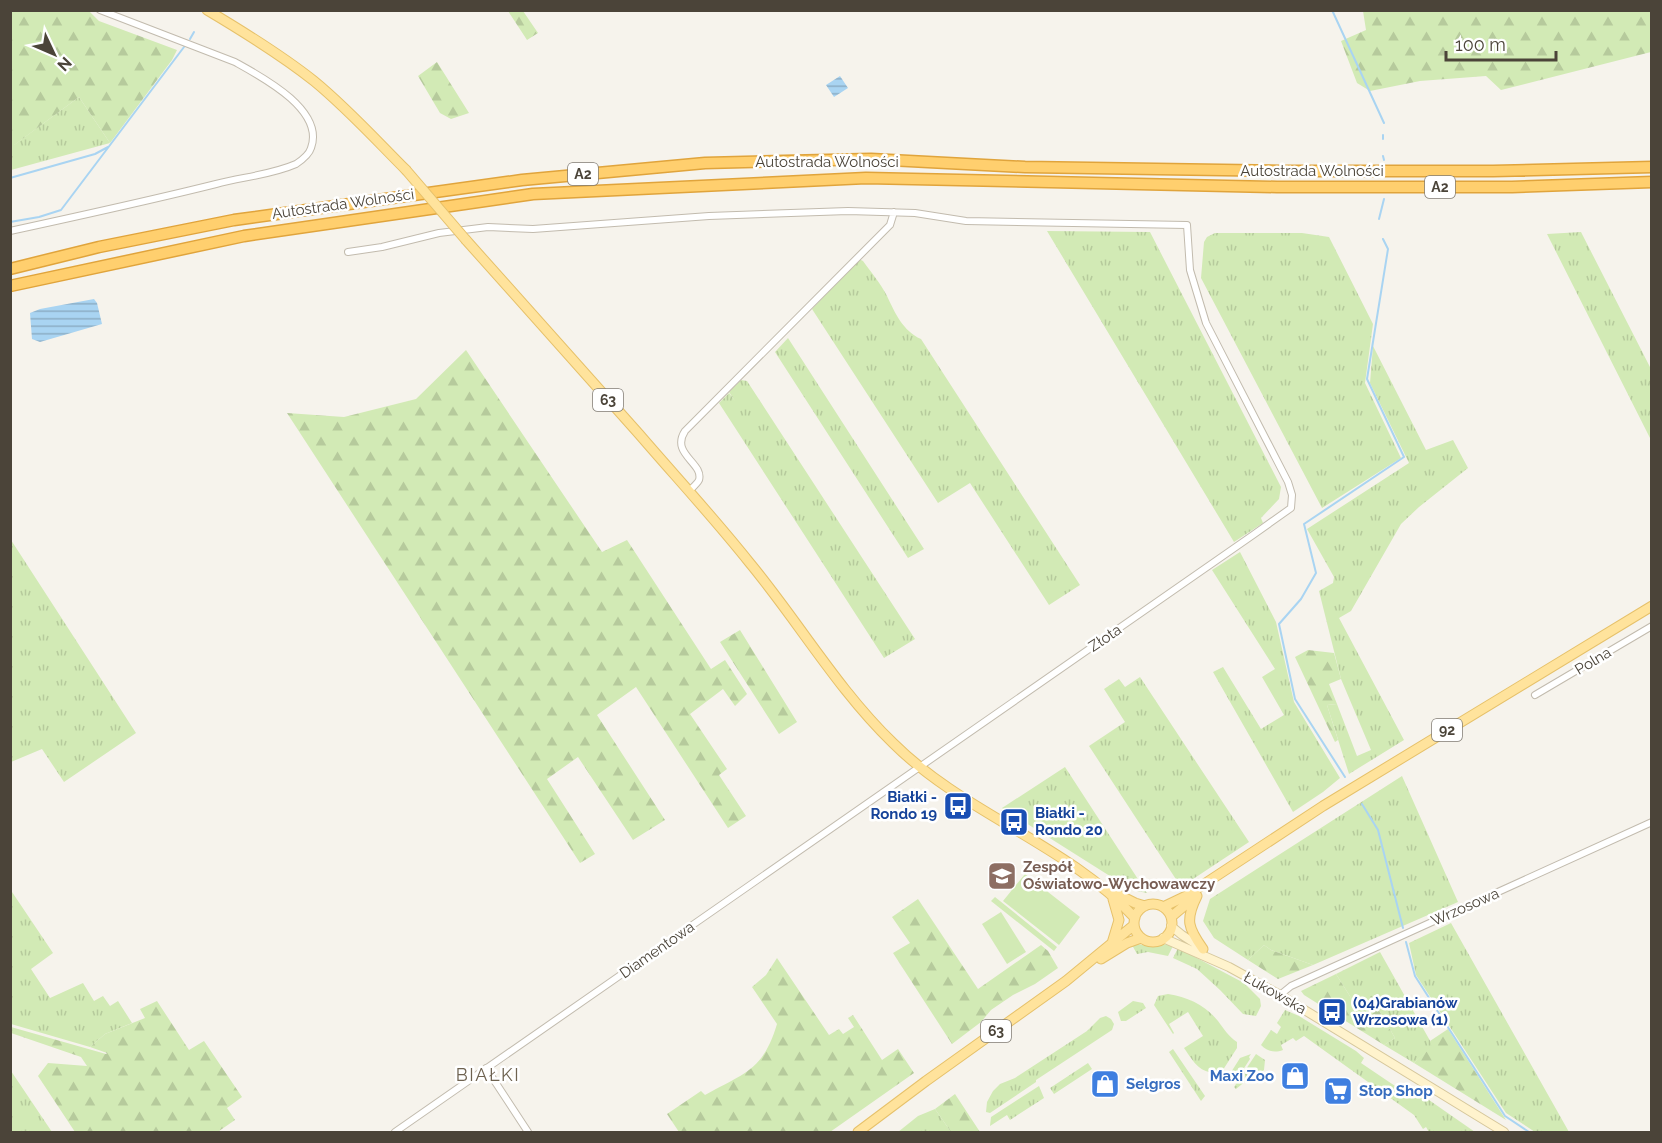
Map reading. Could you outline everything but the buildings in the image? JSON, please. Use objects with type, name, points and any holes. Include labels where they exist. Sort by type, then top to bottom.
[{"type":"highway","name":"Autostrada Wolności","points":[[10,269],[99,247],[234,220],[522,180],[705,163],[871,159],[1025,167],[1282,171],[1482,171],[1652,167]]},
{"type":"highway","name":"Autostrada Wolności","points":[[10,286],[244,236],[533,194],[866,178],[1277,187],[1512,187],[1652,182]]},
{"type":"main road","name":"63","points":[[207,10],[267,46],[312,80],[350,113],[406,170],[750,562],[868,716],[894,745],[951,790],[1044,847],[1093,881],[1113,897],[1134,922],[1141,938]]},
{"type":"main road","name":"92","points":[[1163,907],[1186,896],[1303,818],[1652,606]]},
{"type":"main road","name":"92","points":[[1171,922],[1198,894],[1308,822],[1347,792]]},
{"type":"main road","name":"63","points":[[1093,881],[1145,906]]},
{"type":"main road","points":[[1198,894],[1191,909],[1189,921],[1191,930],[1203,948]]},
{"type":"main road","points":[[1111,945],[1119,920],[1113,897]]},
{"type":"main road","name":"63","points":[[858,1132],[1066,981],[1111,945],[1134,922],[1138,911],[1145,906],[1155,904],[1163,907]]},
{"type":"main road","points":[[1163,907],[1171,922],[1163,938]]},
{"type":"main road","name":"Łukowska","points":[[1171,922],[1182,936],[1229,967]]},
{"type":"main road","name":"63","points":[[1066,981],[1127,943],[1141,938],[1151,942],[1163,938]]},
{"type":"main road","name":"Łukowska","points":[[1163,938],[1229,967],[1280,995],[1504,1132]]},
{"type":"street","points":[[10,231],[266,173],[300,161],[311,147],[314,130],[307,116],[276,88],[253,72],[226,58],[100,10]]},
{"type":"street","points":[[348,252],[382,247],[439,232],[489,227],[533,229],[709,216],[848,211],[894,212],[890,225],[685,431],[682,436],[682,449],[699,474],[699,481],[689,491]]},
{"type":"street","name":"Złota","points":[[894,212],[966,221],[1187,225],[1190,270],[1206,323],[1288,482],[1292,495],[1291,508],[919,767]]},
{"type":"street","name":"Polna","points":[[1535,695],[1652,626]]},
{"type":"street","name":"Diamentowa","points":[[394,1132],[919,767]]},
{"type":"street","name":"Wrzosowa","points":[[1280,995],[1291,986],[1652,822]]},
{"type":"street","points":[[486,1068],[528,1132]]},
{"type":"green space","points":[[10,11],[89,11],[99,21],[177,50],[110,143],[79,97],[13,146],[10,140]]},
{"type":"green space","points":[[508,11],[523,11],[538,33],[527,40]]},
{"type":"green space","points":[[1363,11],[1651,11],[1651,52],[1501,90],[1486,76],[1420,81],[1370,91],[1357,83],[1341,41],[1366,30]]},
{"type":"green space","points":[[437,62],[469,113],[451,119],[440,113],[418,76]]},
{"type":"green space","points":[[79,97],[110,143],[11,170],[10,140],[14,145]]},
{"type":"green space","points":[[1047,231],[1150,232],[1281,487],[1279,499],[1261,518],[1263,523],[1234,542]]},
{"type":"green space","points":[[1581,232],[1651,369],[1651,440],[1547,234]]},
{"type":"green space","points":[[1215,233],[1302,233],[1329,237],[1373,324],[1365,383],[1401,458],[1322,508],[1201,278],[1204,242],[1207,237]]},
{"type":"green space","points":[[859,259],[879,283],[904,326],[921,339],[1080,585],[1049,605],[970,483],[938,503],[812,309]]},
{"type":"green space","points":[[788,338],[924,549],[908,558],[775,352]]},
{"type":"green space","points":[[1373,346],[1426,450],[1453,440],[1468,468],[1401,524],[1351,611],[1339,618],[1404,740],[1349,774],[1327,705],[1337,704],[1357,756],[1371,750],[1341,679],[1319,591],[1333,583],[1334,577],[1307,529],[1409,463],[1370,383]]},
{"type":"green space","points":[[466,350],[602,552],[627,540],[711,669],[725,660],[747,694],[735,706],[723,689],[690,714],[727,769],[719,775],[746,816],[728,828],[636,687],[597,715],[665,820],[633,840],[578,757],[547,779],[595,854],[580,863],[287,413],[344,417],[416,399]]},
{"type":"green space","points":[[741,380],[747,381],[915,639],[884,658],[719,403],[729,393],[735,401],[729,392]]},
{"type":"green space","points":[[11,540],[136,733],[64,782],[42,749],[11,762]]},
{"type":"green space","points":[[1240,552],[1276,622],[1294,702],[1340,778],[1293,812],[1213,672],[1223,667],[1261,729],[1284,715],[1262,677],[1275,669],[1212,570]]},
{"type":"green space","points":[[740,630],[797,722],[779,734],[720,642]]},
{"type":"green space","points":[[1308,650],[1334,653],[1341,679],[1329,684],[1337,704],[1327,705],[1338,740],[1335,742],[1295,657]]},
{"type":"green space","points":[[1140,677],[1249,842],[1181,887],[1089,746],[1125,722],[1104,689],[1119,679],[1125,687]]},
{"type":"green space","points":[[1065,767],[1147,893],[1132,890],[1002,808]]},
{"type":"green space","points":[[1402,776],[1458,902],[1313,965],[1271,950],[1264,945],[1248,960],[1214,938],[1203,921],[1210,899]]},
{"type":"green space","points":[[1025,874],[1080,917],[1059,945],[1003,901]]},
{"type":"green space","points":[[10,889],[53,953],[31,969],[50,998],[83,983],[94,1001],[103,996],[110,1006],[118,1001],[132,1023],[105,1034],[90,1047],[11,1024]]},
{"type":"green space","points":[[995,897],[1057,947],[1054,951],[991,901]]},
{"type":"green space","points":[[918,899],[978,989],[1041,945],[1048,951],[1058,968],[991,1010],[981,1022],[952,1044],[893,953],[910,943],[892,917]]},
{"type":"green space","points":[[1001,912],[1026,952],[1007,964],[982,924]]},
{"type":"green space","points":[[1451,923],[1569,1132],[1535,1132],[1506,1113],[1416,975],[1409,943]]},
{"type":"green space","points":[[1167,944],[1173,946],[1168,956],[1148,952],[1137,954],[1132,945],[1153,947]]},
{"type":"green space","points":[[1264,945],[1271,950],[1313,965],[1278,979],[1248,960]]},
{"type":"green space","points":[[1178,948],[1244,983],[1260,999],[1261,1006],[1256,1016],[1243,1014],[1197,969],[1173,958]]},
{"type":"green space","points":[[1380,952],[1433,1046],[1414,1063],[1384,1045],[1395,1038],[1373,1000],[1358,1009],[1336,974]]},
{"type":"green space","points":[[777,958],[829,1035],[839,1029],[843,1034],[854,1027],[848,1018],[853,1015],[882,1060],[898,1049],[914,1073],[830,1132],[679,1132],[667,1114],[701,1091],[705,1095],[741,1075],[750,1069],[765,1052],[777,1024],[752,987],[766,975]]},
{"type":"green space","points":[[1336,974],[1358,1009],[1373,1000],[1395,1038],[1384,1045],[1301,991]]},
{"type":"green space","points":[[1168,994],[1182,997],[1202,1006],[1237,1042],[1237,1048],[1221,1073],[1203,1070],[1184,1048],[1203,1036],[1188,1012],[1169,1024],[1173,1034],[1154,1005],[1158,996]]},
{"type":"green space","points":[[157,1001],[189,1050],[204,1041],[242,1097],[227,1108],[235,1120],[220,1132],[75,1132],[38,1076],[48,1063],[87,1066],[81,1057],[11,1033],[11,1027],[106,1054],[90,1047],[105,1034],[145,1018],[140,1009]]},
{"type":"green space","points":[[1133,1001],[1143,1003],[1146,1008],[1126,1021],[1121,1021],[1118,1012]]},
{"type":"green space","points":[[1285,1010],[1299,1016],[1356,1051],[1364,1058],[1361,1063],[1401,1090],[1406,1084],[1475,1132],[1429,1132],[1426,1127],[1423,1129],[1414,1115],[1304,1036],[1296,1041],[1293,1038],[1281,1045],[1283,1050],[1274,1052],[1266,1049],[1261,1045],[1271,1030],[1277,1034],[1281,1027],[1277,1023]]},
{"type":"green space","points":[[1106,1016],[1114,1024],[1112,1030],[990,1113],[986,1112],[987,1102],[1000,1084],[1015,1078]]},
{"type":"green space","points":[[1448,1029],[1506,1120],[1414,1063],[1432,1046],[1430,1041]]},
{"type":"green space","points":[[1173,1049],[1205,1096],[1201,1101],[1169,1052]]},
{"type":"green space","points":[[1251,1054],[1237,1079],[1234,1081],[1228,1077],[1240,1058]]},
{"type":"green space","points":[[1256,1054],[1265,1060],[1264,1070],[1236,1089],[1234,1087]]},
{"type":"green space","points":[[1088,1063],[1092,1069],[1054,1094],[1050,1088]]},
{"type":"green space","points":[[11,1071],[52,1132],[11,1132]]},
{"type":"green space","points":[[1039,1086],[1044,1098],[1010,1120],[1007,1115],[990,1126],[991,1117]]},
{"type":"green space","points":[[955,1094],[980,1132],[951,1132],[935,1109]]},
{"type":"green space","points":[[935,1109],[951,1132],[898,1132],[918,1116]]},
{"type":"water","points":[[840,76],[848,88],[834,97],[826,85]]},
{"type":"water","points":[[94,299],[102,324],[40,342],[32,339],[30,313]]},
{"type":"waterway","points":[[1332,10],[1384,123]]},
{"type":"waterway","points":[[190,39],[194,32]]},
{"type":"waterway","points":[[10,222],[61,210],[184,47]]},
{"type":"waterway","points":[[10,178],[95,154],[108,147]]},
{"type":"waterway","points":[[1383,156],[1384,160]]},
{"type":"waterway","points":[[1379,219],[1384,199]]},
{"type":"waterway","points":[[1345,777],[1295,699],[1279,624],[1301,599],[1316,573],[1304,524],[1404,457],[1367,379],[1388,249],[1383,239]]},
{"type":"waterway","points":[[1362,804],[1378,830],[1403,928]]},
{"type":"waterway","points":[[1406,942],[1415,976],[1505,1116],[1529,1132]]},
{"type":"place","name":"Białki - Rondo 19","points":[[958,806]]},
{"type":"place","name":"Białki - Rondo 20","points":[[1014,822]]},
{"type":"place","name":"Zespół Oświatowo-Wychowawczy","points":[[1002,876]]},
{"type":"place","name":"(04)Grabianów Wrzosowa (1)","points":[[1332,1012]]},
{"type":"place","name":"Maxi Zoo","points":[[1295,1076]]},
{"type":"place","name":"Selgros","points":[[1105,1084]]},
{"type":"place","name":"Stop Shop","points":[[1338,1091]]},
{"type":"district","name":"BIAŁKI","points":[[488,1074]]}]
